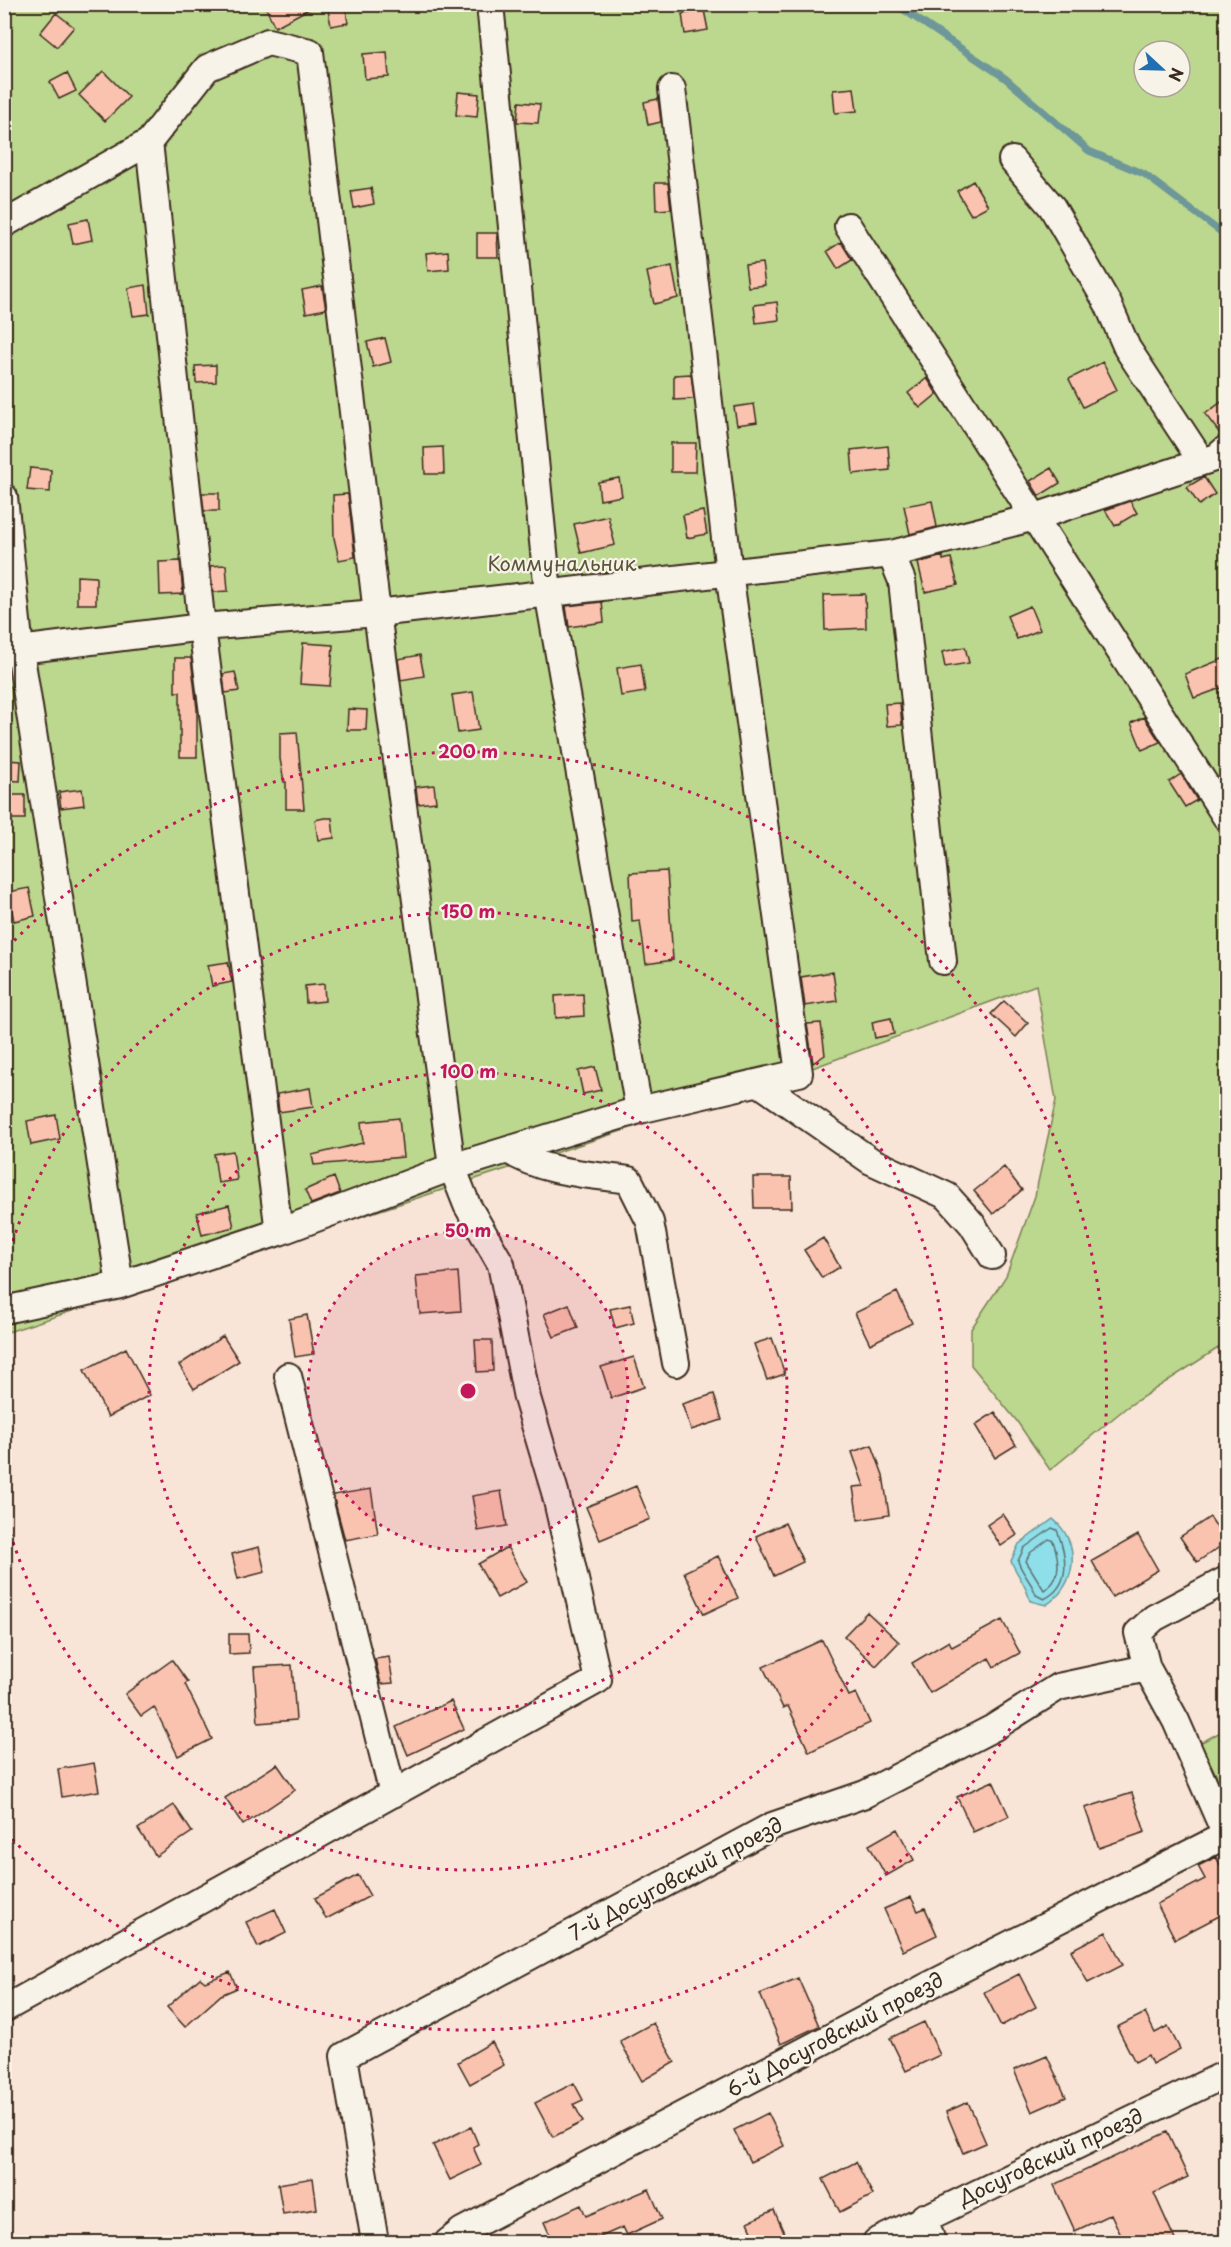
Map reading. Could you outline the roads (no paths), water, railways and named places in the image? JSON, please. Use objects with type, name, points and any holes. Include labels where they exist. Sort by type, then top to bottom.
[{"type":"street","points":[[490,4],[548,592],[639,1110]]},
{"type":"street","points":[[4,2009],[598,1680],[555,1492],[527,1398],[501,1264],[466,1205],[452,1167],[377,613],[310,52],[268,42],[207,68],[149,142],[5,222]]},
{"type":"street","points":[[672,89],[729,572],[799,1073]]},
{"type":"street","points":[[149,142],[202,627],[279,1232]]},
{"type":"street","points":[[12,651],[202,627],[377,613],[891,554],[1035,517],[1218,460],[1127,348],[1108,304],[1052,207],[1012,160]]},
{"type":"street","points":[[848,226],[1227,817]]},
{"type":"street","points":[[4,497],[12,651],[120,1285]]},
{"type":"street","points":[[891,554],[902,581],[943,961]]},
{"type":"street","points":[[4,1310],[120,1285],[279,1232],[452,1167],[639,1110],[799,1073]]},
{"type":"street","points":[[799,1073],[762,1085],[871,1161],[947,1196],[972,1224],[992,1256]]},
{"type":"street","points":[[508,1150],[526,1162],[629,1180],[650,1222],[676,1363]]},
{"type":"street","points":[[288,1376],[393,1794]]},
{"type":"street","points":[[1226,1835],[1176,1721],[1147,1668],[1138,1633],[1154,1618],[1227,1580]]},
{"type":"street","name":"7-й Досуговский проезд","points":[[375,2242],[344,2056],[772,1826],[866,1794],[993,1728],[1058,1687],[1147,1668]]},
{"type":"street","name":"6-й Досуговский проезд","points":[[448,2242],[462,2231],[917,1991],[1226,1835]]},
{"type":"street","name":"Досуговский проезд","points":[[876,2242],[924,2217],[1227,2074]]},
{"type":"street","points":[[924,2217],[932,2242]]},
{"type":"water","points":[[1053,1519],[1068,1540],[1072,1552],[1072,1564],[1064,1587],[1046,1605],[1030,1601],[1027,1590],[1011,1561],[1019,1544]]},
{"type":"waterway","points":[[895,4],[1005,78],[1089,151],[1144,174],[1226,236]]},
{"type":"park label","name":"Коммунальник","points":[[562,564]]}]
